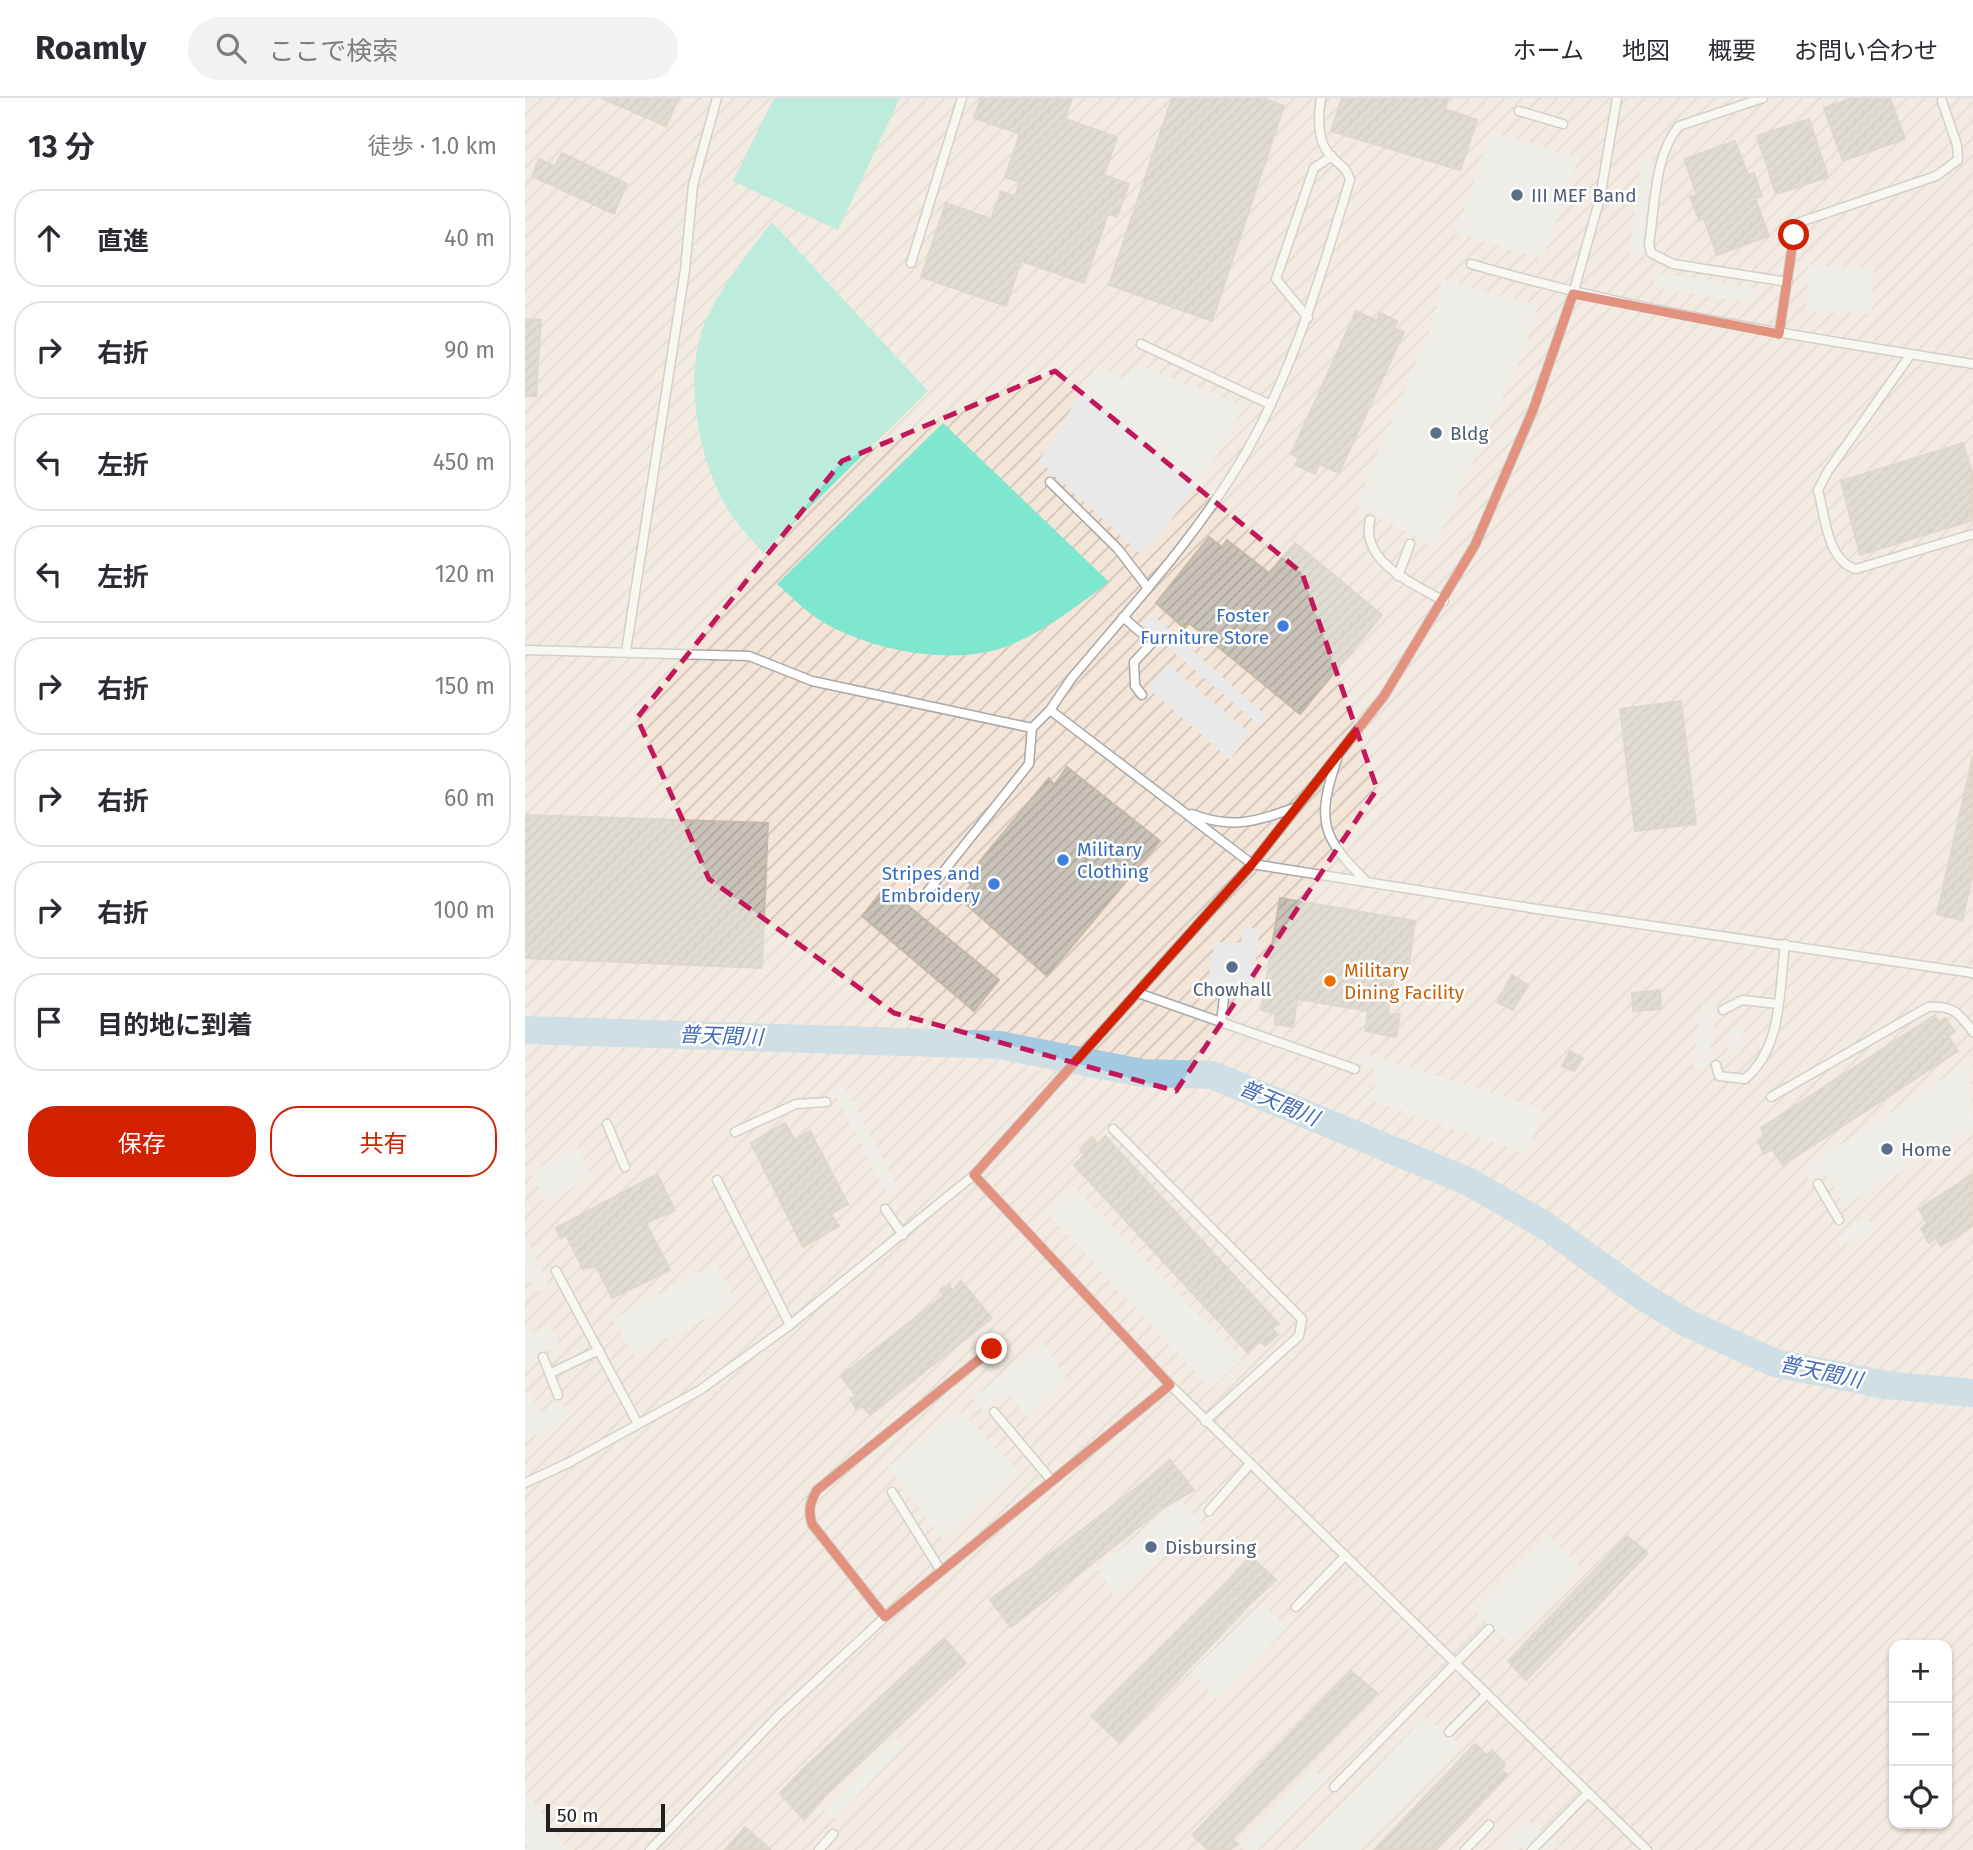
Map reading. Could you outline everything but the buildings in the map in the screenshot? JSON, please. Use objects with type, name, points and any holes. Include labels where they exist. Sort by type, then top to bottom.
[{"type":"lane","points":[[626,651],[685,270],[693,185],[717,98]]},
{"type":"lane","points":[[911,262],[962,98]]},
{"type":"lane","points":[[928,891],[1029,764],[1032,727],[1050,710],[1215,502],[1271,405],[1308,318],[1350,180],[1346,167],[1332,156],[1321,133],[1318,115],[1321,98]]},
{"type":"lane","points":[[525,1483],[568,1463],[699,1390],[790,1325],[974,1175],[1252,864],[1297,807],[1384,696],[1444,601],[1475,545],[1533,410],[1573,294],[1600,198],[1618,98]]},
{"type":"lane","points":[[1763,98],[1679,126],[1674,132],[1664,154],[1649,244],[1651,253],[1673,264],[1788,282]]},
{"type":"lane","points":[[1779,334],[1794,235],[1800,222],[1936,176],[1958,160],[1957,145],[1942,102]]},
{"type":"lane","points":[[1519,111],[1563,124]]},
{"type":"lane","points":[[1308,318],[1276,279],[1314,168],[1332,156]]},
{"type":"lane","points":[[1471,264],[1573,294],[1779,334],[1973,364]]},
{"type":"lane","points":[[1141,344],[1271,405]]},
{"type":"lane","points":[[1911,354],[1828,471],[1818,490],[1834,551],[1840,561],[1856,569],[1973,534]]},
{"type":"lane","points":[[1050,482],[1118,549],[1148,588]]},
{"type":"lane","points":[[1370,520],[1368,530],[1373,549],[1398,576],[1444,601]]},
{"type":"lane","points":[[1398,576],[1411,544]]},
{"type":"lane","points":[[1123,617],[1140,632]]},
{"type":"lane","points":[[1142,695],[1135,686],[1134,662],[1152,643]]},
{"type":"lane","points":[[525,650],[748,656],[812,681],[1032,727]]},
{"type":"lane","points":[[1050,710],[1252,864],[1973,973]]},
{"type":"lane","points":[[1339,753],[1325,796],[1325,821],[1342,857],[1367,882]]},
{"type":"lane","points":[[1183,811],[1228,824],[1259,820],[1297,807]]},
{"type":"lane","points":[[1716,1065],[1719,1076],[1745,1079],[1765,1058],[1772,1041],[1785,944]]},
{"type":"lane","points":[[1137,993],[1355,1069]]},
{"type":"lane","points":[[1221,1022],[1224,998]]},
{"type":"lane","points":[[1723,1010],[1742,1000],[1778,1004]]},
{"type":"lane","points":[[1771,1097],[1928,1007],[1950,1006],[1959,1013],[1973,1032]]},
{"type":"lane","points":[[735,1132],[796,1104],[826,1102]]},
{"type":"lane","points":[[607,1124],[625,1167]]},
{"type":"lane","points":[[1113,1129],[1302,1320],[1299,1336],[1205,1420]]},
{"type":"lane","points":[[974,1175],[1170,1385],[1647,1850]]},
{"type":"lane","points":[[717,1180],[790,1325]]},
{"type":"lane","points":[[1818,1184],[1839,1220]]},
{"type":"lane","points":[[885,1209],[903,1235]]},
{"type":"lane","points":[[556,1271],[638,1424]]},
{"type":"lane","points":[[885,1617],[812,1524],[809,1515],[812,1498],[817,1490],[992,1349]]},
{"type":"lane","points":[[551,1373],[599,1350]]},
{"type":"lane","points":[[543,1357],[558,1395]]},
{"type":"lane","points":[[650,1850],[779,1715],[885,1617],[1170,1385]]},
{"type":"lane","points":[[994,1412],[1052,1481]]},
{"type":"lane","points":[[1209,1511],[1250,1464]]},
{"type":"lane","points":[[892,1492],[941,1570]]},
{"type":"lane","points":[[1296,1607],[1345,1556]]},
{"type":"lane","points":[[1334,1787],[1489,1629]]},
{"type":"lane","points":[[1449,1732],[1487,1694]]},
{"type":"lane","points":[[1531,1850],[1588,1793]]},
{"type":"lane","points":[[1465,1850],[1489,1825]]},
{"type":"lane","points":[[819,1850],[833,1834]]},
{"type":"highlighted area","points":[[1055,371],[1302,573],[1377,789],[1176,1091],[894,1013],[709,879],[637,718],[842,461]]},
{"type":"shaded area","points":[[525,98],[1973,98],[1973,1850],[525,1850]]},
{"type":"shaded area","name":"III MEF Band","points":[[1491,132],[1578,158],[1543,259],[1456,233]]},
{"type":"shaded area","points":[[1642,158],[1653,159],[1641,257],[1629,255]]},
{"type":"shaded area","points":[[1808,265],[1873,268],[1871,313],[1807,312]]},
{"type":"shaded area","points":[[1655,272],[1756,289],[1753,304],[1653,287]]},
{"type":"shaded area","name":"Bldg","points":[[1442,279],[1538,306],[1520,360],[1434,547],[1356,505],[1433,323]]},
{"type":"shaded area","points":[[1136,364],[1244,406],[1219,452],[1143,556],[1039,461],[1098,365],[1122,378]]},
{"type":"shaded area","points":[[1153,615],[1267,717],[1259,725],[1143,626]]},
{"type":"shaded area","points":[[1168,664],[1250,733],[1230,760],[1148,688]]},
{"type":"shaded area","name":"Chowhall","points":[[1244,928],[1260,928],[1250,999],[1206,990],[1215,942],[1241,943]]},
{"type":"shaded area","points":[[1702,1003],[1716,1004],[1708,1069],[1693,1067]]},
{"type":"shaded area","points":[[1730,1028],[1743,1029],[1740,1054],[1727,1054]]},
{"type":"shaded area","points":[[1364,1053],[1543,1109],[1527,1154],[1370,1100],[1379,1070],[1360,1063]]},
{"type":"shaded area","name":"Home","points":[[1971,1060],[1973,1129],[1846,1205],[1823,1171],[1810,1180],[1803,1169]]},
{"type":"shaded area","points":[[844,1085],[899,1189],[888,1195],[833,1091]]},
{"type":"shaded area","points":[[577,1148],[592,1177],[545,1203],[531,1172]]},
{"type":"shaded area","points":[[1075,1188],[1242,1359],[1211,1389],[1049,1215]]},
{"type":"shaded area","points":[[1866,1217],[1874,1229],[1843,1245],[1838,1238]]},
{"type":"shaded area","points":[[525,1236],[550,1287],[537,1292],[525,1268]]},
{"type":"shaded area","points":[[716,1263],[736,1302],[634,1356],[613,1319]]},
{"type":"shaded area","points":[[551,1324],[560,1346],[525,1361],[525,1335]]},
{"type":"shaded area","points":[[1044,1343],[1068,1381],[1026,1417],[1009,1393],[983,1411],[973,1398]]},
{"type":"shaded area","points":[[528,1391],[541,1412],[562,1402],[569,1417],[525,1441],[525,1392]]},
{"type":"shaded area","points":[[959,1410],[1019,1472],[942,1538],[888,1467]]},
{"type":"shaded area","name":"Disbursing","points":[[1181,1501],[1204,1525],[1114,1596],[1098,1568]]},
{"type":"shaded area","points":[[1549,1535],[1581,1568],[1512,1644],[1475,1613]]},
{"type":"shaded area","points":[[1262,1603],[1287,1628],[1217,1701],[1192,1671]]},
{"type":"shaded area","points":[[1425,1717],[1461,1746],[1359,1850],[1299,1850]]},
{"type":"shaded area","points":[[896,1737],[905,1746],[835,1819],[824,1810]]},
{"type":"shaded area","points":[[1313,1768],[1326,1780],[1258,1850],[1246,1850],[1242,1846]]},
{"type":"shaded area","points":[[525,1791],[568,1850],[527,1850]]},
{"type":"shaded area","points":[[1528,1820],[1561,1847],[1500,1850]]},
{"type":"green space","points":[[774,98],[900,98],[838,230],[733,181]]},
{"type":"green space","points":[[772,222],[928,391],[763,553],[729,511],[709,468],[697,417],[695,366],[699,342],[713,306],[736,269]]},
{"type":"green space","points":[[943,423],[1109,582],[1037,632],[988,652],[938,655],[886,647],[861,639],[818,619],[777,584]]},
{"type":"waterway","name":"普天間川","points":[[525,1030],[1000,1045],[1142,1073],[1212,1075],[1469,1182],[1546,1226],[1642,1296],[1687,1323],[1775,1363],[1886,1385],[1973,1393]]},
{"type":"place","name":"III MEF Band","points":[[1517,195]]},
{"type":"place","name":"Bldg","points":[[1436,433]]},
{"type":"place","name":"Foster Furniture Store","points":[[1283,626]]},
{"type":"place","name":"Military Clothing","points":[[1063,860]]},
{"type":"place","name":"Stripes and Embroidery","points":[[994,884]]},
{"type":"place","name":"Chowhall","points":[[1232,967]]},
{"type":"place","name":"Military Dining Facility","points":[[1330,981]]},
{"type":"place","name":"Home","points":[[1887,1149]]},
{"type":"place","name":"Disbursing","points":[[1151,1547]]},
{"type":"route","points":[[992,1349],[817,1490],[812,1498],[809,1515],[812,1524],[885,1617],[1170,1385],[974,1175],[1252,864],[1384,696],[1444,601],[1475,545],[1533,410],[1573,294],[1779,334],[1794,235]]}]
